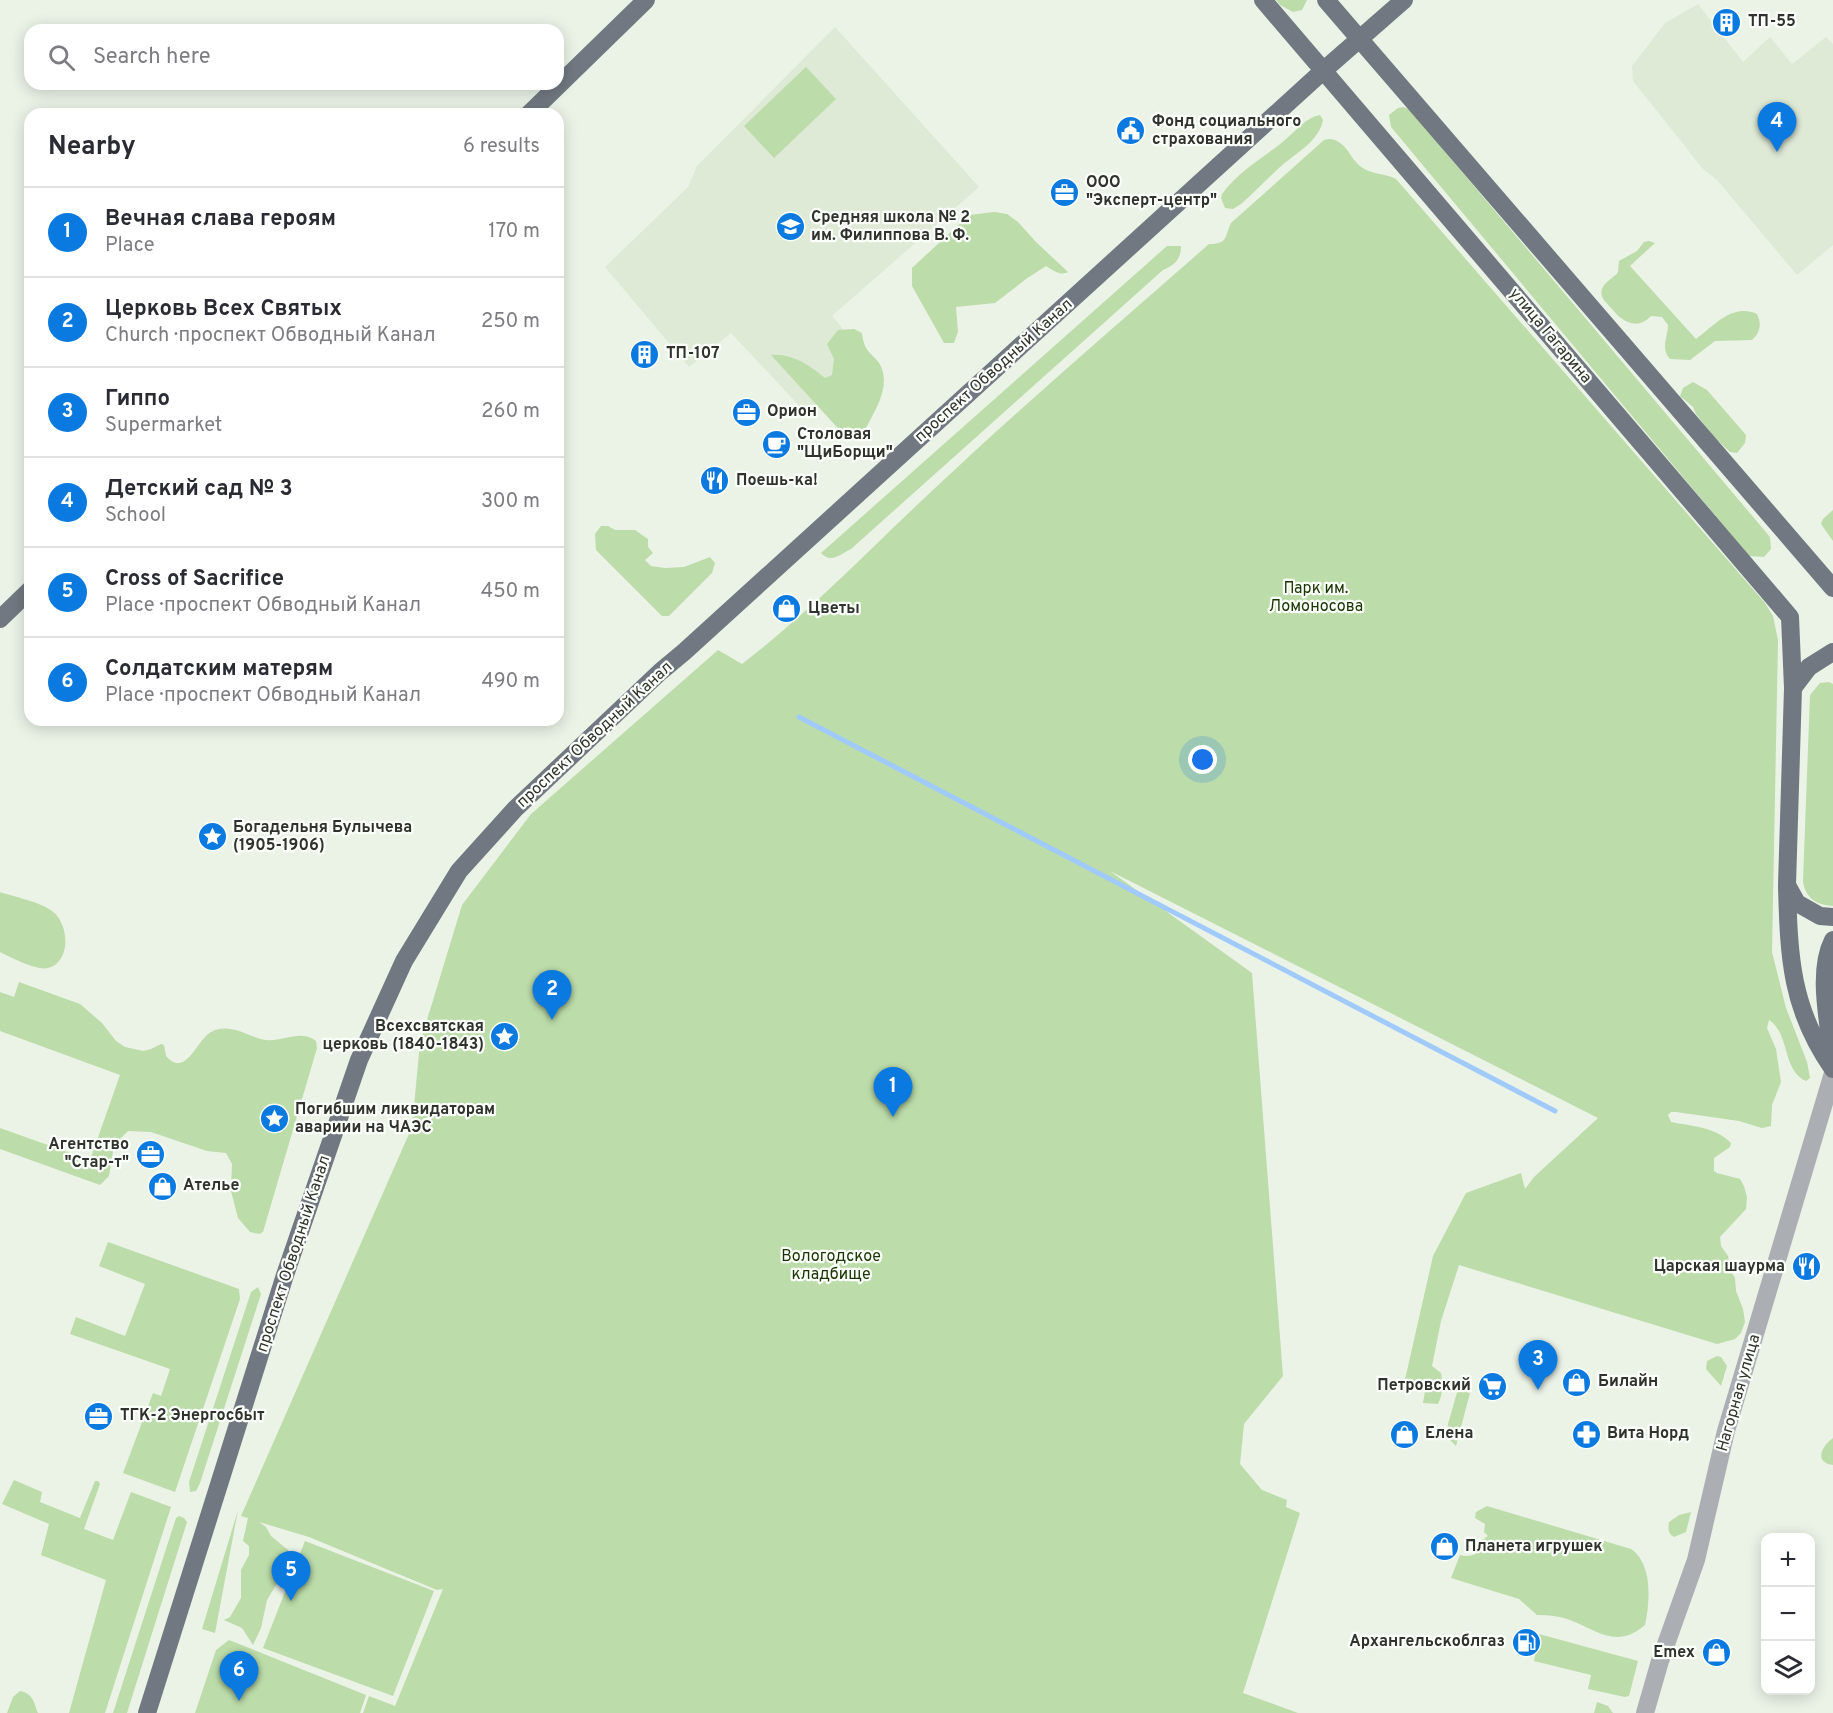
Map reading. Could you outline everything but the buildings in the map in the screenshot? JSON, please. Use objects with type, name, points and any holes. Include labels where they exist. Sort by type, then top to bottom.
[{"type":"main road","points":[[564,80],[646,0]]},
{"type":"main road","name":"улица Гагарина","points":[[1263,0],[1790,617],[1793,688],[1787,885],[1788,941],[1797,994],[1804,1016],[1814,1040],[1833,1071]]},
{"type":"main road","points":[[1326,0],[1833,588]]},
{"type":"main road","name":"проспект Обводный Канал","points":[[147,1713],[285,1275],[359,1060],[404,961],[459,871],[515,809],[660,672],[1404,0]]},
{"type":"main road","points":[[535,108],[554,90]]},
{"type":"main road","points":[[0,619],[24,596]]},
{"type":"main road","points":[[1793,688],[1809,667],[1833,652]]},
{"type":"main road","points":[[1787,885],[1797,903],[1803,908],[1820,916],[1833,917]]},
{"type":"main road","points":[[1833,940],[1828,949],[1825,980],[1833,1063]]},
{"type":"street","name":"Нагорная улица","points":[[1645,1713],[1660,1661],[1696,1560],[1726,1431],[1833,1071]]},
{"type":"shaded area","points":[[1698,4],[1743,62],[1770,37],[1792,64],[1826,37],[1833,44],[1833,245],[1797,275],[1717,180],[1703,169],[1633,81],[1632,66],[1665,23]]},
{"type":"shaded area","name":"Средняя школа № 2 им. Филиппова В. Ф.","points":[[835,27],[979,187],[832,316],[869,359],[806,413],[731,333],[689,367],[605,267],[688,187],[697,166]]},
{"type":"green space","points":[[1276,0],[1307,0],[1302,10],[1293,12]]},
{"type":"green space","points":[[806,67],[836,99],[774,158],[744,126]]},
{"type":"green space","points":[[1403,107],[1409,109],[1770,537],[1771,549],[1764,557],[1749,556],[1391,127],[1389,115]]},
{"type":"green space","points":[[1320,115],[1323,120],[1321,128],[1305,147],[1241,204],[1233,209],[1225,208],[1221,198],[1222,194],[1237,177],[1306,122]]},
{"type":"green space","points":[[1324,140],[1339,142],[1364,169],[1396,179],[1765,603],[1773,616],[1778,640],[1772,952],[1786,1008],[1807,1062],[1810,1078],[1806,1081],[1793,1069],[1780,1034],[1769,1020],[1767,1028],[1776,1049],[1781,1082],[1772,1105],[1771,1126],[1762,1128],[1739,1121],[1676,1112],[1668,1115],[1671,1122],[1711,1130],[1731,1143],[1730,1147],[1714,1158],[1714,1171],[1740,1179],[1747,1197],[1746,1209],[1720,1237],[1721,1246],[1728,1256],[1735,1278],[1736,1291],[1743,1309],[1745,1322],[1741,1333],[1735,1339],[1717,1344],[1459,1265],[1441,1321],[1432,1366],[1441,1373],[1441,1396],[1438,1404],[1423,1403],[1425,1391],[1404,1384],[1433,1256],[1466,1193],[1521,1173],[1525,1189],[1534,1177],[1598,1118],[1110,871],[1252,973],[1283,1376],[1244,1424],[1240,1464],[1262,1490],[1287,1500],[1286,1507],[1300,1513],[1243,1693],[1298,1713],[363,1713],[369,1696],[395,1706],[443,1589],[437,1590],[309,1537],[259,1522],[290,1554],[287,1567],[267,1600],[261,1628],[253,1645],[242,1628],[224,1620],[230,1617],[241,1598],[241,1570],[249,1555],[249,1546],[243,1541],[248,1518],[241,1516],[412,1127],[420,1043],[462,905],[531,814],[718,650],[742,664],[767,644],[1070,365],[1209,244],[1222,241],[1231,223]]},
{"type":"green space","points":[[994,212],[1007,214],[1018,222],[1068,272],[1060,273],[1046,266],[995,303],[956,307],[958,332],[954,343],[944,343],[912,286],[912,268],[969,215]]},
{"type":"green space","points":[[1644,242],[1655,243],[1630,266],[1696,339],[1717,322],[1739,311],[1757,314],[1760,325],[1755,337],[1752,340],[1715,341],[1690,360],[1670,359],[1665,351],[1668,325],[1662,317],[1651,316],[1636,324],[1616,314],[1603,298],[1602,289],[1618,272],[1619,261],[1637,251]]},
{"type":"green space","points":[[1167,246],[1181,246],[1180,255],[1174,264],[1163,270],[851,549],[832,558],[821,553]]},
{"type":"green space","points":[[854,329],[862,333],[865,346],[880,364],[884,385],[880,400],[866,428],[845,436],[771,355],[793,358],[806,364],[825,378],[832,375],[834,359],[827,344],[838,330]]},
{"type":"green space","points":[[1693,382],[1707,390],[1746,435],[1745,443],[1737,453],[1730,452],[1714,437],[1693,407],[1680,396],[1683,388]]},
{"type":"green space","points":[[1833,510],[1833,541],[1821,524]]},
{"type":"green space","points":[[601,526],[608,526],[615,530],[635,530],[648,539],[648,547],[653,553],[645,560],[651,566],[684,567],[710,557],[715,563],[712,573],[669,616],[662,616],[596,550],[595,534]]},
{"type":"green space","points":[[1820,683],[1833,684],[1833,906],[1813,900],[1806,892],[1803,881],[1810,695]]},
{"type":"green space","points":[[0,892],[41,905],[58,917],[65,933],[65,942],[61,958],[56,964],[48,968],[37,967],[0,952]]},
{"type":"green space","points":[[19,982],[80,1004],[102,1023],[116,1041],[125,1047],[143,1051],[164,1045],[166,1056],[173,1062],[180,1063],[185,1060],[206,1036],[218,1029],[232,1029],[266,1040],[304,1036],[316,1041],[317,1048],[263,1232],[259,1234],[250,1232],[238,1218],[231,1191],[232,1164],[226,1153],[207,1151],[151,1132],[128,1131],[114,1145],[109,1176],[100,1185],[0,1149],[0,1128],[90,1160],[120,1075],[0,1031],[0,992],[14,997]]},
{"type":"green space","points":[[108,1242],[239,1289],[240,1299],[175,1492],[123,1473],[153,1393],[161,1396],[170,1369],[70,1334],[76,1317],[125,1336],[145,1284],[99,1266]]},
{"type":"green space","points":[[258,1287],[261,1294],[200,1483],[196,1491],[190,1492],[189,1482],[251,1292]]},
{"type":"green space","points":[[1717,1356],[1721,1357],[1727,1366],[1721,1386],[1706,1369],[1707,1361]]},
{"type":"green space","points":[[1458,1389],[1470,1393],[1456,1446],[1449,1439],[1448,1424]]},
{"type":"green space","points":[[1833,1438],[1833,1465],[1823,1461],[1821,1454]]},
{"type":"green space","points":[[14,1480],[42,1492],[40,1502],[80,1518],[95,1481],[98,1481],[100,1484],[84,1529],[113,1540],[131,1492],[171,1507],[105,1713],[69,1713],[106,1580],[41,1555],[49,1524],[2,1504]]},
{"type":"green space","points":[[1487,1506],[1631,1549],[1643,1564],[1648,1584],[1649,1595],[1645,1625],[1625,1636],[1608,1636],[1566,1619],[1537,1615],[1519,1599],[1451,1578],[1460,1555],[1470,1556],[1477,1553],[1479,1551],[1476,1544],[1488,1536],[1484,1532],[1485,1524],[1475,1518],[1476,1512]]},
{"type":"green space","points":[[238,1510],[215,1633],[202,1629]]},
{"type":"green space","points":[[1691,1512],[1686,1532],[1672,1536],[1669,1531],[1669,1522],[1679,1515]]},
{"type":"green space","points":[[179,1516],[187,1522],[127,1713],[113,1713],[176,1518]]},
{"type":"green space","points":[[305,1541],[434,1591],[393,1696],[263,1648]]},
{"type":"green space","points":[[1539,1634],[1638,1661],[1629,1696],[1588,1689],[1591,1675],[1534,1661]]},
{"type":"green space","points":[[229,1640],[366,1695],[360,1713],[195,1713],[216,1650]]},
{"type":"green space","points":[[20,1691],[30,1696],[38,1713],[7,1713],[13,1697]]},
{"type":"green space","points":[[1597,1702],[1608,1706],[1613,1713],[1594,1713]]},
{"type":"waterway","points":[[799,717],[1555,1111]]},
{"type":"place","name":"ТП-55","points":[[1727,22]]},
{"type":"place","name":"Фонд социального страхования","points":[[1131,131]]},
{"type":"place","name":"Детский сад № 3","points":[[1777,152]]},
{"type":"place","name":"ООО \"Эксперт-центр\"","points":[[1065,192]]},
{"type":"place","name":"Средняя школа № 2 им. Филиппова В. Ф.","points":[[790,227]]},
{"type":"place","name":"ТП-107","points":[[645,354]]},
{"type":"place","name":"Орион","points":[[746,412]]},
{"type":"place","name":"Столовая \"ЩиБорщи\"","points":[[776,444]]},
{"type":"place","name":"Поешь-ка!","points":[[715,481]]},
{"type":"place","name":"Цветы","points":[[787,609]]},
{"type":"place","name":"Богадельня Булычева (1905-1906)","points":[[212,837]]},
{"type":"place","name":"Церковь Всех Святых","points":[[552,1020]]},
{"type":"place","name":"Всехсвятская церковь (1840-1843)","points":[[505,1036]]},
{"type":"place","name":"Вечная слава героям","points":[[893,1117]]},
{"type":"place","name":"Погибшим ликвидаторам авариии на ЧАЭС","points":[[274,1119]]},
{"type":"place","name":"Агентство \"Стар-т\"","points":[[150,1154]]},
{"type":"place","name":"Ателье","points":[[162,1186]]},
{"type":"place","name":"Царская шаурма","points":[[1806,1267]]},
{"type":"place","name":"Билайн","points":[[1577,1382]]},
{"type":"place","name":"Петровский","points":[[1492,1386]]},
{"type":"place","name":"Гиппо","points":[[1538,1390]]},
{"type":"place","name":"ТГК-2 Энергосбыт","points":[[99,1416]]},
{"type":"place","name":"Елена","points":[[1404,1434]]},
{"type":"place","name":"Вита Норд","points":[[1586,1434]]},
{"type":"place","name":"Планета игрушек","points":[[1444,1547]]},
{"type":"place","name":"Cross of Sacrifice","points":[[291,1601]]},
{"type":"place","name":"Архангельскоблгаз","points":[[1526,1642]]},
{"type":"place","name":"Emex","points":[[1716,1653]]},
{"type":"place","name":"Солдатским матерям","points":[[239,1701]]},
{"type":"park label","name":"Парк им. Ломоносова","points":[[1316,598]]},
{"type":"park label","name":"Вологодское кладбище","points":[[831,1266]]}]
